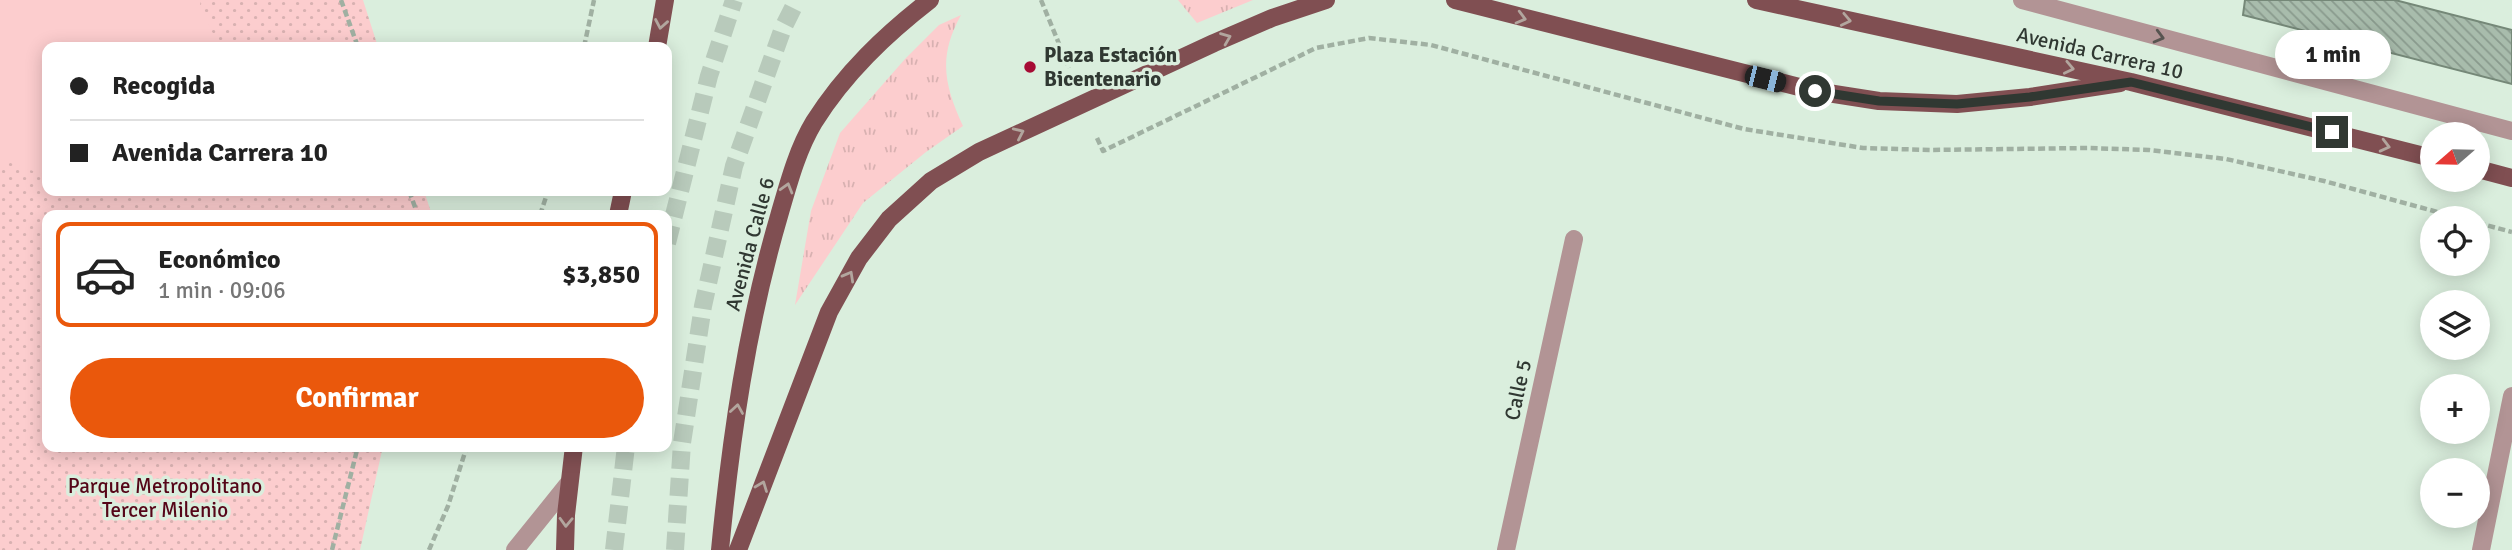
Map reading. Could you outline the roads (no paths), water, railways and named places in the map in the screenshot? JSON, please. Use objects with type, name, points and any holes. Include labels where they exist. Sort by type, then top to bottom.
[{"type":"main road","points":[[658,42],[665,0]]},
{"type":"main road","name":"Avenida Calle 6","points":[[720,550],[727,475],[745,357],[768,253],[792,172],[813,124],[866,54],[930,0]]},
{"type":"main road","points":[[738,550],[830,312],[859,258],[889,219],[931,181],[979,152],[1214,43],[1272,18],[1326,0]]},
{"type":"main road","points":[[1455,0],[1815,91],[1879,101],[1957,104],[2030,97],[2131,82]]},
{"type":"main road","name":"Avenida Carrera 10","points":[[1756,0],[2131,82],[2420,155]]},
{"type":"main road","points":[[2490,172],[2512,178]]},
{"type":"main road","points":[[565,550],[573,452]]},
{"type":"street","points":[[2022,0],[2512,131]]},
{"type":"street","name":"Calle 5","points":[[1506,550],[1574,239]]},
{"type":"street","points":[[2481,550],[2512,396]]},
{"type":"street","points":[[515,550],[569,483]]},
{"type":"tunnel","points":[[672,223],[709,76],[734,0]]},
{"type":"tunnel","points":[[675,550],[682,443],[703,306],[734,166],[783,28],[797,0]]},
{"type":"tunnel","points":[[614,550],[625,452]]},
{"type":"place","name":"Plaza Estación Bicentenario","points":[[1030,67]]},
{"type":"park label","name":"Parque Metropolitano Tercer Milenio","points":[[165,498]]}]
